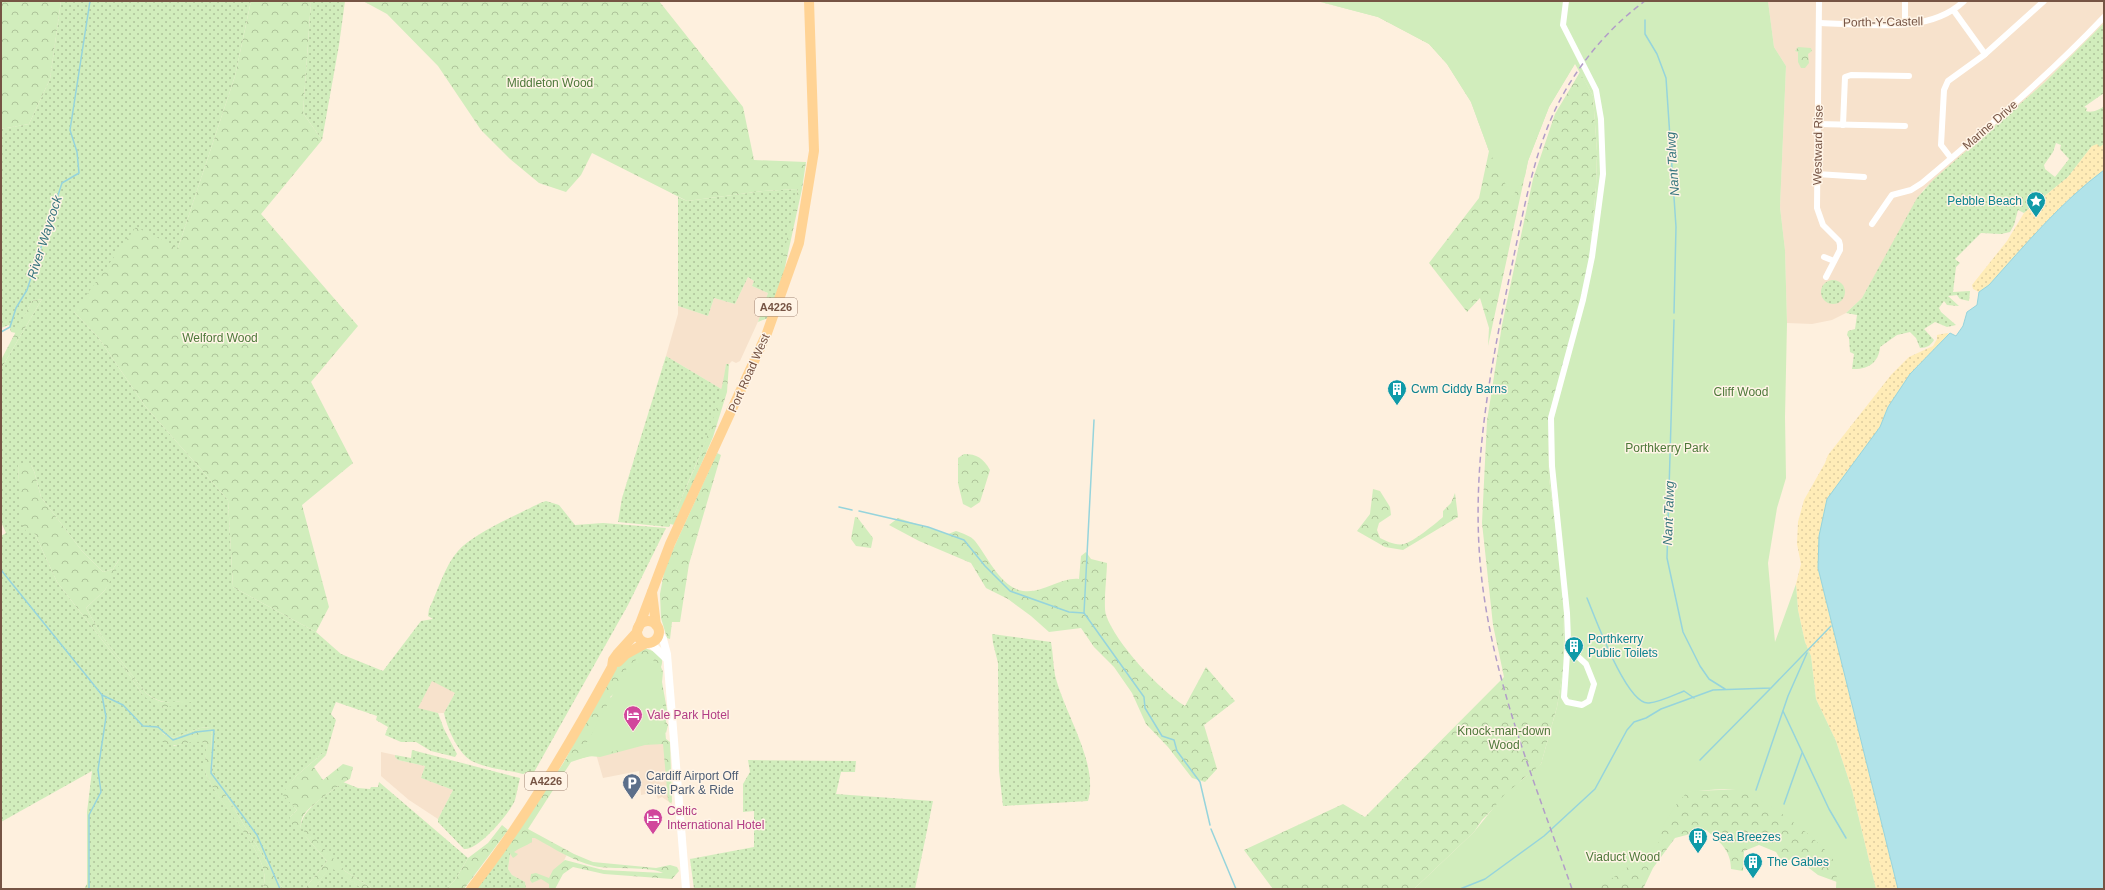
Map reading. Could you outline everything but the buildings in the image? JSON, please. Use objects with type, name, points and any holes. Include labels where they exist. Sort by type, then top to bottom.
[{"type":"main road","name":"Port Road West","points":[[638,630],[670,544],[767,333],[799,243],[814,151],[809,1]]},
{"type":"main road","name":"Port Road West","points":[[652,592],[657,629]]},
{"type":"main road","points":[[648,643],[638,637],[638,630],[642,623],[648,621],[657,629]]},
{"type":"main road","name":"A4226","points":[[471,889],[546,782],[612,667],[626,654],[655,641],[657,629]]},
{"type":"main road","name":"A4226","points":[[612,667],[613,660],[638,630]]},
{"type":"street","points":[[1566,1],[1563,25],[1596,90],[1601,119],[1603,174],[1592,257],[1583,300],[1551,418],[1552,466],[1564,571],[1568,640],[1564,697],[1567,702],[1582,705],[1589,702],[1594,684],[1586,664],[1575,654],[1568,640]]},
{"type":"street","name":"Westward Rise","points":[[1819,1],[1820,23],[1817,208],[1820,218],[1839,241],[1840,245],[1826,277]]},
{"type":"street","points":[[1905,1],[1905,24]]},
{"type":"street","name":"Porth-Y-Castell","points":[[1820,23],[1905,24],[1931,21],[1954,11],[1964,1]]},
{"type":"street","points":[[1952,158],[1940,145],[1944,90],[1948,80],[1985,54],[2044,1]]},
{"type":"street","points":[[1954,11],[1985,54]]},
{"type":"street","name":"Marine Drive","points":[[1872,224],[1892,195],[1911,190],[1952,158],[2022,98],[2104,17]]},
{"type":"street","points":[[1843,125],[1845,77],[1851,75],[1908,76]]},
{"type":"street","points":[[1818,124],[1905,126]]},
{"type":"street","points":[[1817,174],[1864,176]]},
{"type":"street","points":[[1824,257],[1834,261]]},
{"type":"street","points":[[657,629],[666,648],[686,889]]},
{"type":"street","points":[[648,643],[666,658]]},
{"type":"shaded area","points":[[1768,1],[2104,1],[2104,23],[2045,82],[1923,190],[1862,298],[1846,313],[1832,320],[1812,324],[1787,323],[1785,250],[1780,207],[1786,66],[1774,47]]},
{"type":"shaded area","points":[[748,277],[754,281],[752,286],[768,293],[761,315],[740,361],[736,363],[732,361],[726,365],[723,390],[666,356],[678,314],[678,306],[708,316],[714,298],[735,304]]},
{"type":"shaded area","points":[[432,680],[455,693],[444,713],[417,709]]},
{"type":"shaded area","points":[[666,740],[672,804],[662,797],[658,799],[655,792],[641,795],[639,771],[603,778],[596,754]]},
{"type":"shaded area","points":[[381,752],[395,755],[398,760],[425,766],[421,778],[453,790],[438,819],[409,800],[381,776]]},
{"type":"shaded area","points":[[525,831],[567,854],[551,889],[526,889],[525,882],[512,875],[508,869],[510,854]]},
{"type":"green space","points":[[1,1],[61,1],[50,79],[29,124],[1,129]]},
{"type":"green space","points":[[61,1],[251,1],[235,76],[178,248],[74,312],[98,337],[145,406],[228,500],[233,587],[316,632],[341,654],[383,671],[421,621],[433,619],[428,616],[429,609],[453,557],[465,544],[508,519],[546,501],[559,505],[575,525],[603,523],[666,528],[628,605],[533,774],[529,772],[523,774],[492,768],[474,762],[463,754],[454,741],[444,713],[455,693],[432,681],[418,708],[438,713],[444,729],[457,754],[455,757],[431,751],[416,742],[401,742],[385,735],[388,727],[376,720],[377,716],[336,702],[331,714],[336,720],[326,755],[323,753],[296,776],[283,794],[297,810],[290,817],[301,829],[305,815],[310,809],[343,782],[358,788],[370,789],[371,787],[378,787],[379,782],[468,858],[455,880],[446,889],[373,889],[345,871],[305,836],[327,861],[306,887],[301,889],[283,889],[213,774],[211,727],[200,728],[173,738],[162,733],[174,746],[196,740],[206,743],[206,774],[221,799],[254,847],[265,877],[262,889],[84,889],[87,884],[87,812],[92,771],[1,822],[1,536],[6,533],[1,522],[1,369],[42,299],[32,301],[16,333],[11,332],[9,325],[1,328],[1,129],[29,124],[50,79]],"holes":[[[18,465],[31,465],[41,497],[82,551],[103,572],[113,569],[120,558],[105,590],[86,608],[102,636],[146,693],[162,702],[181,701],[163,708],[142,694],[130,676],[57,582],[35,534],[21,520]]]},
{"type":"green space","name":"Welford Wood","points":[[251,1],[311,1],[303,113],[322,140],[261,214],[358,326],[311,382],[353,463],[302,505],[329,607],[316,632],[233,587],[228,500],[145,406],[98,337],[74,312],[136,227],[178,248],[235,76]]},
{"type":"green space","points":[[311,1],[345,1],[339,45],[322,140],[303,113]]},
{"type":"green space","name":"Middleton Wood","points":[[363,1],[659,1],[743,107],[754,160],[806,162],[802,189],[783,276],[778,280],[798,189],[763,191],[687,201],[592,153],[581,175],[566,192],[539,183],[510,159],[481,130],[438,66],[387,14]]},
{"type":"green space","points":[[1317,1],[1575,63],[1549,107],[1528,161],[1488,346],[1489,328],[1480,298],[1467,312],[1429,263],[1479,198],[1489,151],[1471,102],[1447,64],[1429,44],[1378,17]]},
{"type":"green space","name":"Porthkerry Park","points":[[1317,1],[1768,1],[1774,47],[1786,66],[1780,207],[1785,250],[1787,323],[1785,417],[1786,478],[1777,508],[1768,563],[1775,642],[1796,584],[1798,610],[1805,642],[1811,656],[1816,699],[1836,741],[1852,790],[1876,889],[1836,889],[1837,873],[1835,864],[1830,855],[1807,833],[1775,809],[1746,793],[1724,789],[1687,792],[1676,805],[1664,824],[1657,846],[1597,889],[1414,889],[1474,832],[1504,795],[1541,764],[1557,707],[1563,670],[1564,613],[1561,568],[1549,478],[1548,418],[1575,325],[1589,263],[1596,187],[1597,152],[1593,96],[1575,64],[1549,107],[1528,161],[1525,176],[1512,197],[1489,151],[1471,102],[1447,64],[1429,44],[1378,17]]},
{"type":"green space","points":[[2104,23],[2104,93],[2084,107],[2087,108],[2086,111],[2091,112],[2104,106],[2104,144],[2100,147],[2092,146],[2068,177],[2024,213],[2018,210],[2014,225],[2010,232],[2001,234],[1981,233],[1955,259],[1960,263],[1956,267],[1953,292],[1970,291],[1969,301],[1960,299],[1957,295],[1948,296],[1959,306],[1947,305],[1944,301],[1939,308],[1941,312],[1956,325],[1947,327],[1935,322],[1924,329],[1934,340],[1928,346],[1922,348],[1920,348],[1916,338],[1910,332],[1897,335],[1880,347],[1875,361],[1867,367],[1852,369],[1854,354],[1850,352],[1849,338],[1847,335],[1848,331],[1855,329],[1857,315],[1846,313],[1862,298],[1917,198],[1933,180],[2045,82]],"holes":[[[2056,143],[2061,145],[2060,149],[2069,159],[2055,177],[2045,169],[2044,165],[2053,152]]]},
{"type":"green space","points":[[1798,47],[1811,48],[1812,51],[1808,54],[1809,63],[1805,68],[1801,68],[1798,62],[1798,52],[1795,51]]},
{"type":"green space","name":"Knock-man-down Wood","points":[[1580,72],[1593,96],[1597,152],[1596,187],[1589,263],[1575,325],[1548,418],[1549,478],[1561,568],[1564,613],[1563,671],[1557,707],[1541,764],[1534,772],[1525,777],[1482,820],[1474,832],[1414,889],[1273,889],[1244,850],[1343,804],[1365,817],[1504,677],[1493,625],[1482,523],[1487,421],[1502,325],[1533,179],[1555,114]]},
{"type":"green space","points":[[798,189],[783,276],[768,318],[758,322],[768,293],[752,286],[754,281],[748,277],[735,304],[714,298],[708,316],[678,306],[678,197],[687,201],[763,191]]},
{"type":"green space","points":[[1833,280],[1841,284],[1845,292],[1841,300],[1833,304],[1825,300],[1821,292],[1825,284]]},
{"type":"green space","points":[[42,299],[1,369],[1,360],[32,301]]},
{"type":"green space","points":[[666,356],[723,390],[709,434],[669,527],[618,522],[622,498]]},
{"type":"green space","points":[[726,364],[729,364],[727,392],[713,437],[675,525],[670,524],[696,466],[711,426]]},
{"type":"green space","points":[[717,453],[721,455],[689,564],[680,622],[672,622],[670,639],[667,638],[661,618],[660,594],[665,567]]},
{"type":"green space","points":[[964,454],[976,456],[985,462],[990,470],[980,502],[971,508],[963,504],[958,483],[958,458]]},
{"type":"green space","points":[[18,465],[31,465],[41,497],[82,551],[103,572],[113,569],[121,557],[121,562],[105,590],[86,608],[102,636],[146,693],[162,702],[191,700],[191,702],[163,708],[151,702],[142,694],[130,676],[57,582],[35,534],[27,533],[20,520]]},
{"type":"green space","points":[[1373,489],[1380,491],[1390,507],[1391,515],[1379,523],[1377,530],[1380,538],[1391,543],[1408,543],[1430,528],[1443,517],[1443,511],[1451,503],[1455,493],[1458,517],[1403,550],[1385,547],[1357,531],[1370,514]]},
{"type":"green space","points":[[855,517],[857,517],[873,538],[871,548],[856,546],[851,539]]},
{"type":"green space","points":[[898,518],[948,534],[956,531],[969,536],[975,541],[1001,578],[1015,589],[1023,591],[1038,590],[1065,580],[1079,579],[1081,556],[1086,552],[1091,559],[1107,563],[1105,597],[1106,615],[1111,627],[1119,639],[1152,678],[1185,706],[1206,667],[1235,701],[1204,725],[1217,769],[1205,782],[1192,778],[1168,747],[1146,724],[1132,693],[1114,667],[1094,647],[1081,628],[1049,632],[1008,599],[986,588],[971,563],[919,541],[889,525]]},
{"type":"green space","points":[[992,634],[1051,642],[1055,675],[1059,690],[1085,754],[1089,771],[1090,786],[1088,801],[1003,806],[999,771],[998,663]]},
{"type":"green space","points":[[643,647],[658,654],[662,659],[662,682],[667,710],[666,722],[668,725],[666,733],[617,691],[610,697],[670,742],[672,802],[670,803],[668,800],[663,744],[645,745],[600,757],[589,756],[571,762],[528,829],[574,854],[593,862],[656,868],[670,865],[677,867],[679,871],[672,879],[604,874],[573,867],[563,874],[555,889],[549,889],[549,884],[541,879],[532,883],[530,880],[531,874],[536,873],[549,878],[553,870],[565,860],[603,870],[663,873],[649,870],[611,868],[586,864],[571,858],[535,838],[532,838],[532,842],[514,852],[518,854],[513,858],[509,852],[509,844],[564,762],[613,670],[620,662]]},
{"type":"green space","points":[[640,657],[655,661],[660,670],[666,740],[578,759],[628,666]]},
{"type":"green space","points":[[211,727],[213,774],[283,889],[262,889],[265,877],[254,847],[212,786],[206,774],[206,743],[192,742],[169,745],[157,737],[161,733],[173,738],[200,728]]},
{"type":"green space","points":[[412,750],[520,778],[515,800],[512,806],[485,838],[470,848],[464,849],[438,822],[438,819],[453,790],[421,778],[425,766],[398,760],[395,757],[395,755],[411,758]]},
{"type":"green space","points":[[323,753],[326,755],[314,767],[323,780],[343,764],[353,767],[350,779],[327,794],[306,812],[303,816],[301,829],[299,831],[289,821],[290,817],[297,810],[282,794],[296,776]]},
{"type":"green space","points":[[748,760],[856,761],[855,772],[841,772],[836,794],[933,801],[915,889],[694,889],[690,859],[754,847],[754,811],[743,812],[743,784],[750,772]]},
{"type":"green space","name":"Viaduct Wood","points":[[1746,789],[1845,855],[1837,882],[1818,875],[1796,858],[1782,862],[1776,852],[1759,845],[1744,851],[1743,871],[1731,869],[1727,851],[1720,842],[1706,830],[1675,838],[1653,868],[1643,889],[1543,889],[1639,793]]},
{"type":"green space","points":[[502,825],[508,830],[464,889],[446,889],[455,880],[468,858],[488,843]]},
{"type":"green space","points":[[306,829],[345,871],[373,889],[363,889],[330,867],[314,889],[301,889],[306,887],[327,861],[305,836],[304,831]]},
{"type":"green space","points":[[509,844],[510,854],[508,869],[512,875],[525,882],[526,889],[475,889]]},
{"type":"green space","points":[[330,866],[363,889],[314,889]]},
{"type":"sand","name":"Pebble Beach","points":[[2097,144],[2100,147],[2104,144],[2104,170],[2088,182],[2058,210],[1989,285],[1979,292],[1973,289],[1972,285],[2007,241],[2024,213],[2068,177],[2092,146]]},
{"type":"sand","points":[[1949,334],[1910,374],[1888,407],[1880,427],[1827,499],[1818,568],[1898,889],[1876,889],[1852,790],[1836,741],[1816,699],[1811,656],[1805,642],[1798,610],[1796,584],[1801,564],[1797,544],[1798,522],[1804,500],[1828,455],[1891,375],[1909,357],[1933,346],[1937,339],[1937,335]]},
{"type":"water","points":[[2104,170],[2104,889],[1898,889],[1818,568],[1819,536],[1827,499],[1880,427],[1888,407],[1910,374],[1950,333],[1956,336],[1963,326],[1967,312],[1977,305],[1979,292],[1989,285],[2058,210],[2088,182]]},
{"type":"waterway","name":"River Waycock","points":[[1,332],[10,327],[16,308],[27,290],[62,183],[79,173],[77,152],[70,130],[90,1]]},
{"type":"waterway","name":"Nant Talwg","points":[[1645,20],[1645,34],[1657,54],[1666,78],[1676,227],[1674,313]]},
{"type":"waterway","name":"Nant Talwg","points":[[1674,320],[1667,558],[1683,632],[1700,666],[1709,679],[1725,689]]},
{"type":"waterway","points":[[1084,613],[1094,420]]},
{"type":"waterway","points":[[839,507],[852,510]]},
{"type":"waterway","points":[[859,511],[928,527],[964,540],[985,566],[1010,591],[1069,612],[1084,613],[1144,697],[1145,708],[1162,736],[1174,740],[1177,751],[1200,782],[1210,825]]},
{"type":"waterway","points":[[1,570],[102,695],[123,705],[143,726],[158,727],[173,740],[196,732],[214,730],[211,773],[257,835],[280,889]]},
{"type":"waterway","points":[[1587,598],[1613,659],[1631,691],[1640,700],[1649,703],[1684,691],[1694,698]]},
{"type":"waterway","points":[[1460,889],[1485,879],[1544,836],[1595,789],[1627,730],[1634,722],[1646,718],[1661,709],[1713,690],[1771,688],[1831,626]]},
{"type":"waterway","points":[[1756,790],[1788,696],[1807,653]]},
{"type":"waterway","points":[[1700,760],[1770,689]]},
{"type":"waterway","points":[[89,889],[89,815],[101,792],[98,770],[106,717],[102,695]]},
{"type":"waterway","points":[[1783,711],[1829,809],[1846,838]]},
{"type":"waterway","points":[[1784,804],[1802,753]]},
{"type":"waterway","points":[[1211,829],[1236,889]]},
{"type":"railway","points":[[1572,889],[1508,704],[1489,628],[1479,547],[1478,506],[1480,465],[1489,383],[1504,301],[1525,203],[1547,128],[1563,94],[1583,64],[1606,36],[1645,1]]},
{"type":"place","name":"Pebble Beach","points":[[2036,218]]},
{"type":"place","name":"Cwm Ciddy Barns","points":[[1397,406]]},
{"type":"place","name":"Porthkerry Public Toilets","points":[[1574,663]]},
{"type":"place","name":"Vale Park Hotel","points":[[633,732]]},
{"type":"place","name":"Cardiff Airport Off Site Park & Ride","points":[[632,800]]},
{"type":"place","name":"Celtic International Hotel","points":[[653,835]]},
{"type":"place","name":"Sea Breezes","points":[[1698,854]]},
{"type":"place","name":"The Gables","points":[[1753,879]]},
{"type":"park label","name":"Cliff Wood","points":[[1741,392]]}]
